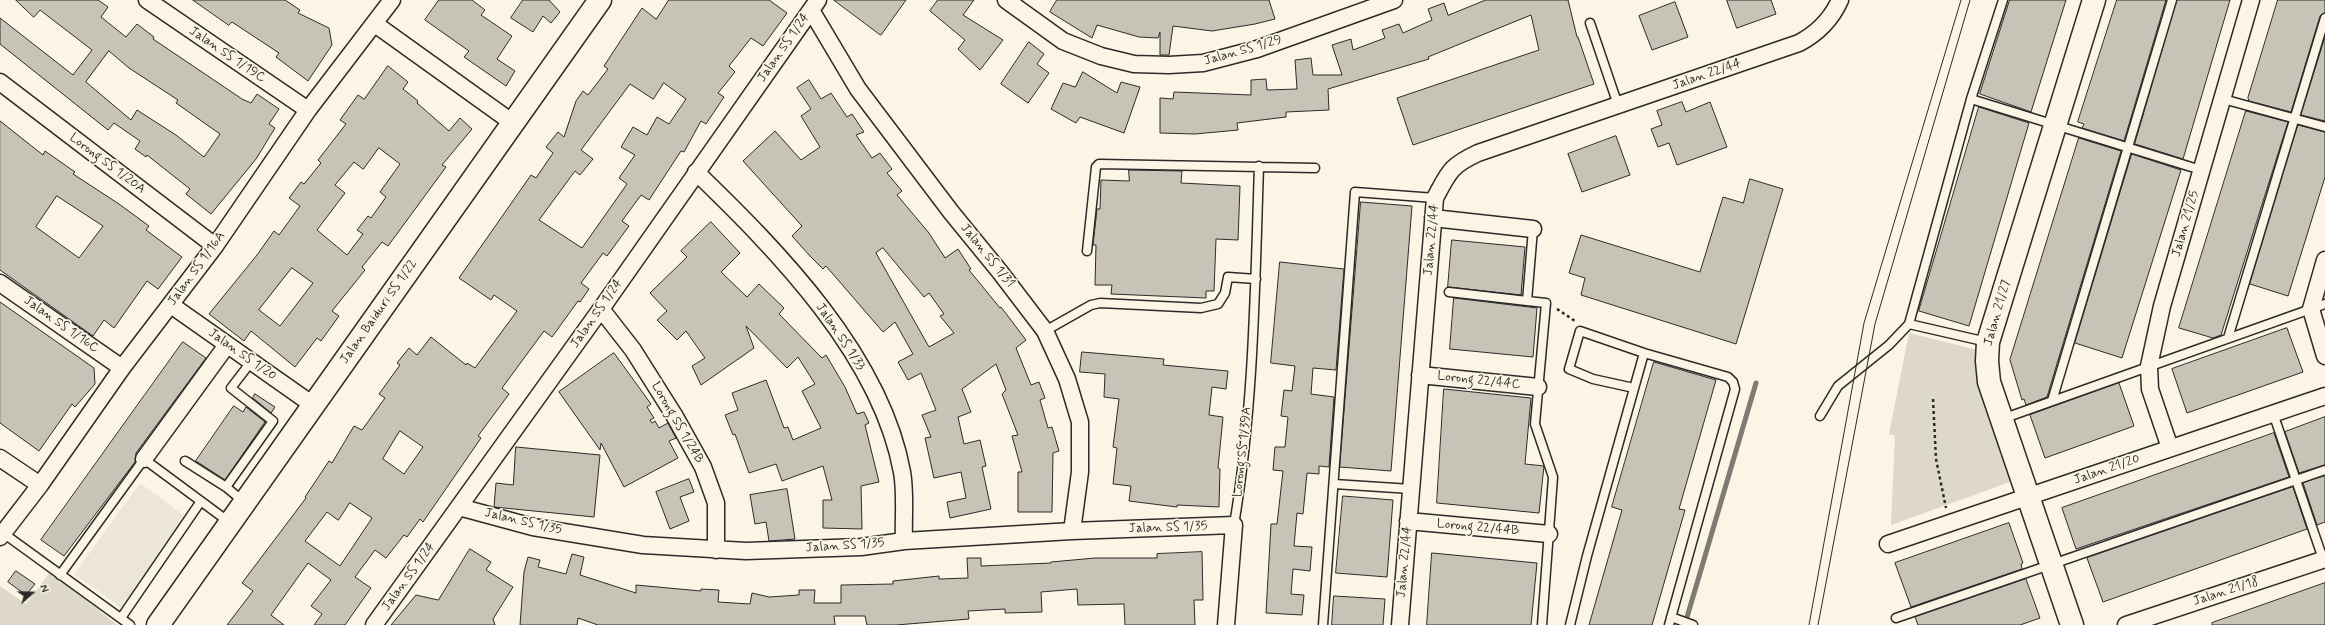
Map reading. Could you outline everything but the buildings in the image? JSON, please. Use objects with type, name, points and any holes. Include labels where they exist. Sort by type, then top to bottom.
[{"type":"street","name":"Jalan SS 1/19C","points":[[147,0],[308,110]]},
{"type":"street","name":"Jalan SS 1/16A","points":[[1,535],[40,485],[122,368],[215,246],[308,110],[392,0]]},
{"type":"street","name":"Jalan Baiduri SS 1/22","points":[[158,625],[600,0]]},
{"type":"street","name":"Jalan SS 1/29","points":[[1006,0],[1069,44],[1101,56],[1134,64],[1170,65],[1203,63],[1257,49],[1394,0]]},
{"type":"street","name":"Jalan 22/44","points":[[1400,625],[1435,198],[1448,172],[1459,162],[1478,153],[1799,43],[1815,34],[1825,24],[1840,0]]},
{"type":"street","name":"Jalan 21/27","points":[[2072,625],[1989,382],[1987,361],[1988,342],[2094,0]]},
{"type":"street","name":"Jalan 21/25","points":[[2170,448],[2150,389],[2149,366],[2162,306],[2223,99],[2250,0]]},
{"type":"street","name":"Jalan SS 1/24","points":[[374,625],[602,309],[696,172],[814,5]]},
{"type":"street","name":"Jalan SS 1/31","points":[[814,5],[858,89],[951,212],[1000,272],[1045,331],[1067,379],[1080,422],[1080,472],[1072,531]]},
{"type":"street","points":[[375,24],[513,123]]},
{"type":"street","name":"Lorong SS 1/20A","points":[[0,82],[215,246]]},
{"type":"street","name":"Jalan SS 1/33","points":[[696,172],[744,219],[814,298],[864,372],[889,423],[902,473],[904,541]]},
{"type":"street","points":[[1434,218],[1533,229]]},
{"type":"street","points":[[2325,260],[2318,306],[2325,356]]},
{"type":"street","name":"Jalan SS 1/16C","points":[[0,283],[122,368]]},
{"type":"street","name":"Jalan SS 1/20","points":[[171,305],[313,405]]},
{"type":"street","name":"Lorong SS 1/24B","points":[[602,309],[633,350],[674,415],[703,467],[716,502],[716,550]]},
{"type":"street","points":[[144,459],[227,345]]},
{"type":"street","name":"Lorong 22/44C","points":[[1420,375],[1538,387]]},
{"type":"street","name":"Jalan 21/20","points":[[1888,544],[2325,396]]},
{"type":"street","points":[[0,458],[40,485]]},
{"type":"street","name":"Jalan SS 1/35","points":[[459,507],[533,527],[635,544],[746,551],[861,547],[904,541],[1072,531],[1234,525]]},
{"type":"street","name":"Lorong 22/44B","points":[[1408,521],[1549,534]]},
{"type":"street","name":"Lorong SS 1/39A","points":[[1226,625],[1234,525]]},
{"type":"street","name":"Jalan 21/18","points":[[2126,625],[2324,562]]},
{"type":"lane","points":[[1820,416],[1838,386],[1889,345],[1909,324],[1971,99],[2003,0]]},
{"type":"lane","points":[[2052,401],[2172,0]]},
{"type":"lane","points":[[2228,338],[2325,18]]},
{"type":"lane","points":[[1590,23],[1618,105]]},
{"type":"lane","points":[[1971,99],[2202,170]]},
{"type":"lane","points":[[2223,99],[2325,127]]},
{"type":"lane","points":[[1086,251],[1096,167],[1099,164],[1315,168]]},
{"type":"lane","name":"Lorong SS 1/39A","points":[[1234,525],[1246,433],[1256,279],[1259,166]]},
{"type":"lane","points":[[1323,625],[1355,192],[1435,198]]},
{"type":"lane","points":[[1527,301],[1533,229]]},
{"type":"lane","points":[[1045,331],[1091,305],[1100,303],[1201,308],[1218,304],[1225,293],[1228,277],[1256,279]]},
{"type":"lane","points":[[1449,292],[1546,302],[1535,424],[1553,477],[1542,625]]},
{"type":"lane","points":[[2002,419],[2318,306]]},
{"type":"lane","points":[[1909,324],[1988,342]]},
{"type":"lane","points":[[1634,388],[1593,379],[1569,369],[1580,330],[1644,353],[1728,378],[1733,382],[1735,389],[1670,621],[1680,620],[1693,625]]},
{"type":"lane","points":[[1570,625],[1644,353]]},
{"type":"lane","points":[[226,487],[273,421],[231,388],[251,362]]},
{"type":"lane","points":[[2273,413],[2297,479],[2324,562]]},
{"type":"lane","points":[[60,575],[144,459],[230,523]]},
{"type":"lane","points":[[185,461],[226,487],[245,502]]},
{"type":"lane","points":[[1896,618],[2325,470]]},
{"type":"lane","points":[[1334,484],[1411,489]]},
{"type":"lane","points":[[120,618],[201,501]]},
{"type":"lane","points":[[1,535],[130,625]]},
{"type":"path","points":[[1546,302],[1574,318]]},
{"type":"path","points":[[1933,399],[1936,459],[1949,523]]},
{"type":"shaded area","points":[[1909,333],[1982,351],[2013,481],[1891,525],[1895,436],[1889,434]]},
{"type":"shaded area","points":[[140,483],[186,517],[121,608],[74,574]]},
{"type":"shaded area","points":[[51,571],[117,625],[0,625],[0,586],[26,604]]},
{"type":"waterway","points":[[1685,624],[1756,383]]},
{"type":"tram line","points":[[1809,625],[1864,323],[1961,0]]},
{"type":"tram line","points":[[1818,625],[1875,324],[1970,0]]}]
